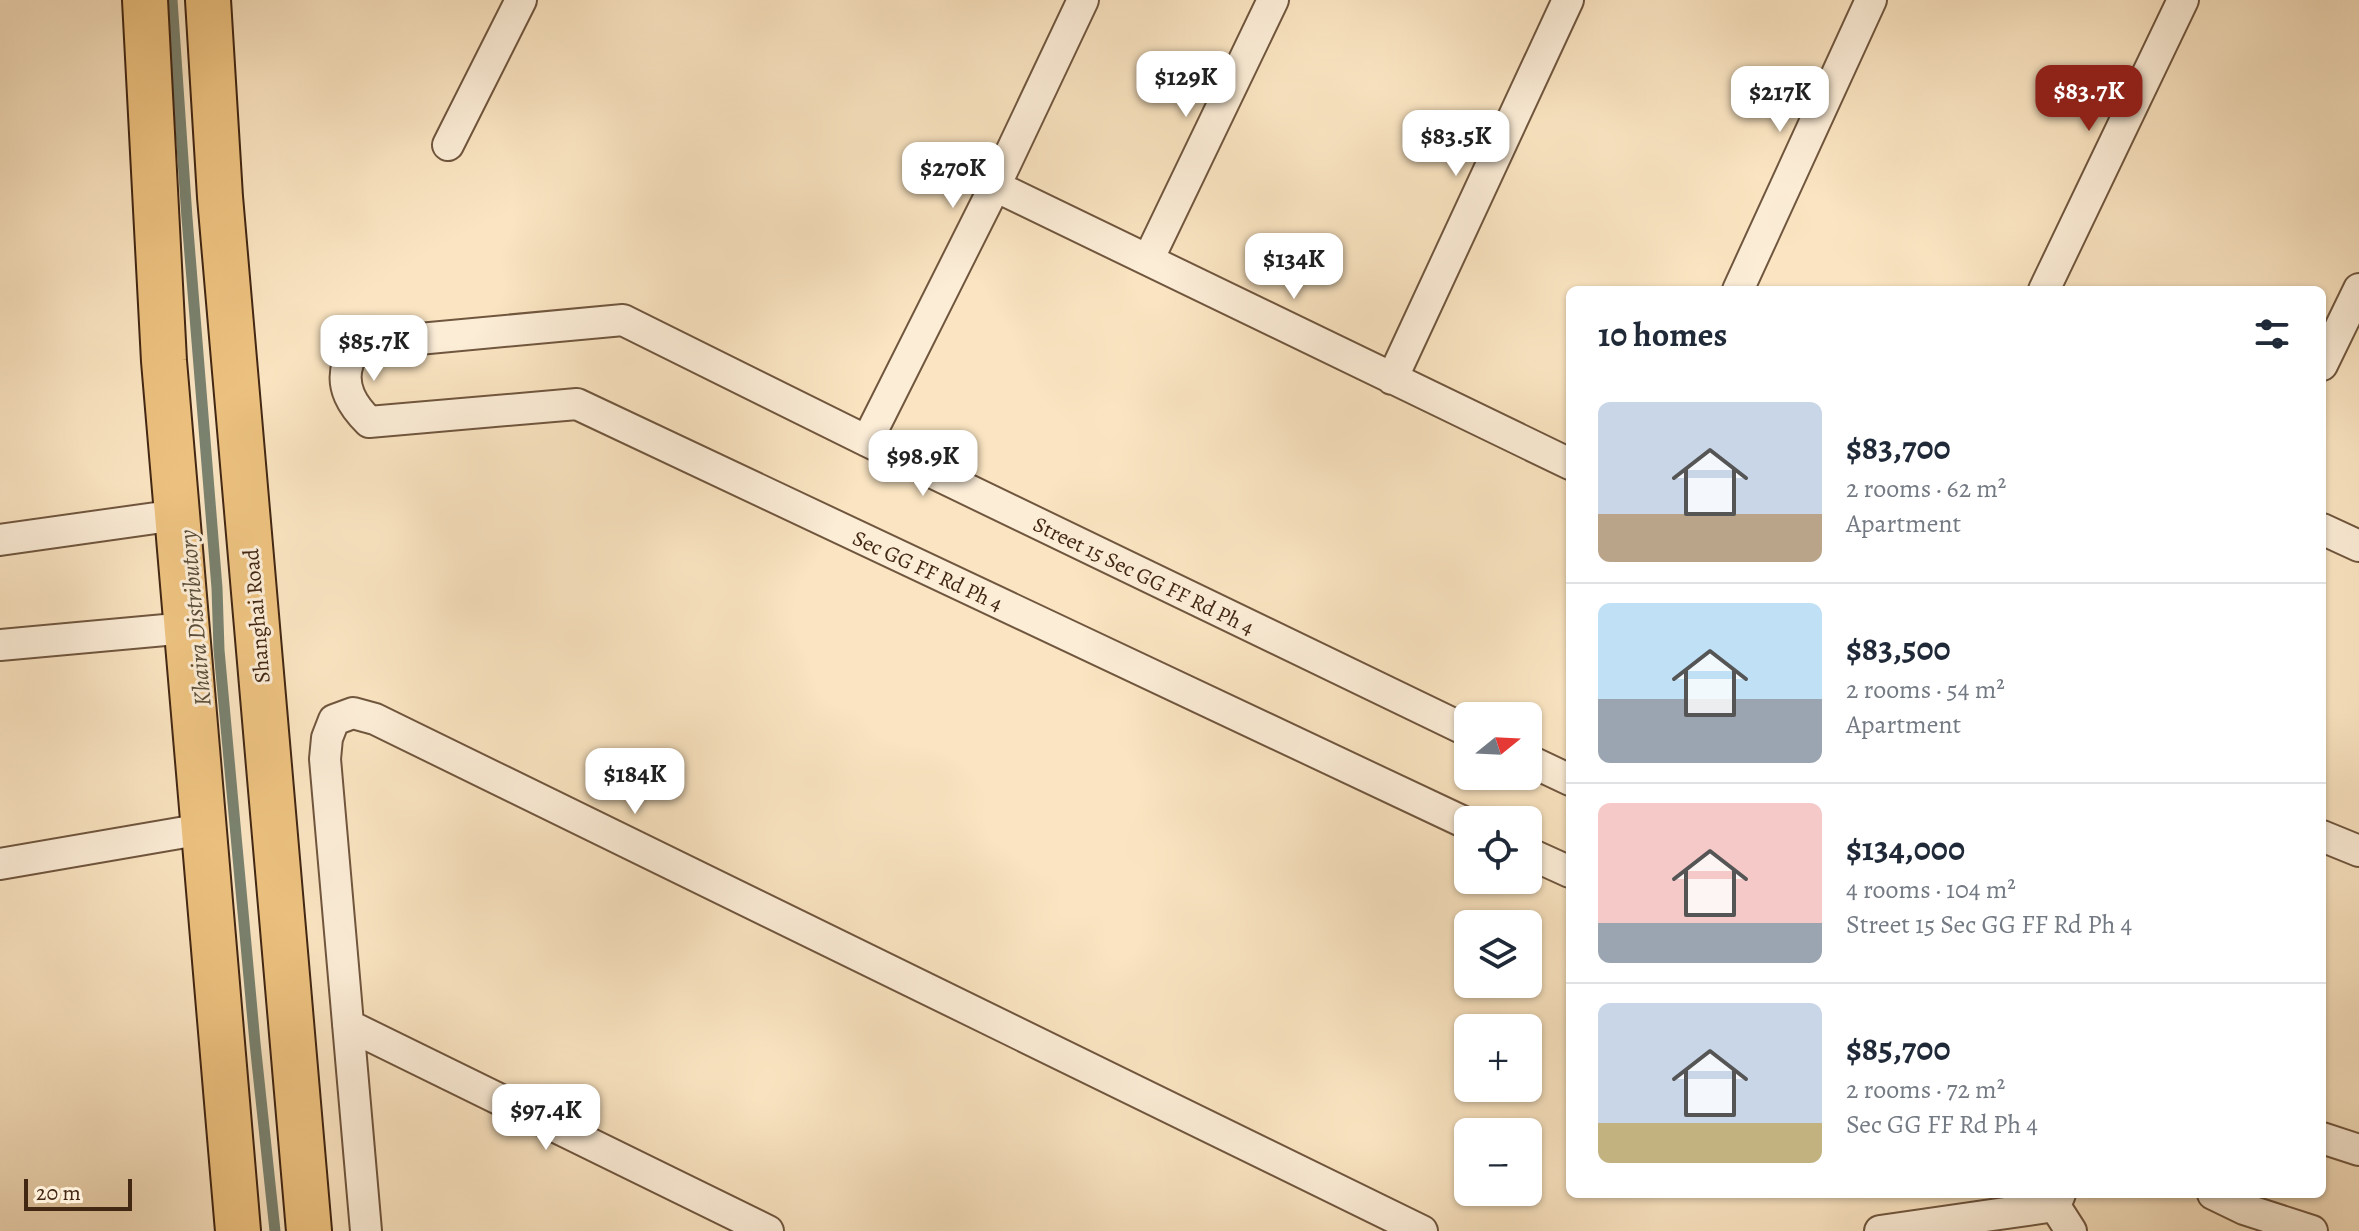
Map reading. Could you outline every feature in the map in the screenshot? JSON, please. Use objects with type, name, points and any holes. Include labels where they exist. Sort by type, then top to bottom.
[{"type":"main road","name":"Shanghai Road","points":[[145,0],[199,358],[309,1231]]},
{"type":"main road","name":"Shanghai Road","points":[[208,0],[220,197],[177,515],[238,1231]]},
{"type":"street","points":[[448,145],[521,0]]},
{"type":"street","points":[[867,441],[995,186],[1083,0]]},
{"type":"street","points":[[1148,260],[1273,0]]},
{"type":"street","points":[[1392,379],[1568,0]]},
{"type":"street","points":[[1740,286],[1871,0]]},
{"type":"street","points":[[2046,286],[2183,0]]},
{"type":"street","points":[[995,186],[1566,462]]},
{"type":"street","points":[[2326,357],[2359,289]]},
{"type":"street","name":"Street 15 Sec GG FF Rd Ph 4","points":[[365,344],[623,320],[1454,724]]},
{"type":"street","name":"Sec GG FF Rd Ph 4","points":[[365,344],[348,361],[346,385],[354,407],[369,422],[577,404],[1454,817]]},
{"type":"street","points":[[0,540],[177,515]]},
{"type":"street","points":[[2326,531],[2359,546]]},
{"type":"street","points":[[0,645],[187,628]]},
{"type":"street","points":[[366,1231],[325,759],[327,738],[334,720],[353,713],[375,719],[1377,1221],[1422,1231]]},
{"type":"street","points":[[1542,767],[1566,778]]},
{"type":"street","points":[[0,864],[203,829]]},
{"type":"street","points":[[2326,838],[2359,851]]},
{"type":"street","points":[[1542,859],[1566,870]]},
{"type":"street","points":[[348,1025],[718,1219],[768,1231]]},
{"type":"street","points":[[2326,1139],[2359,1150]]},
{"type":"street","points":[[2221,1198],[2244,1209],[2312,1231]]},
{"type":"street","points":[[1880,1231],[2062,1210]]},
{"type":"waterway","name":"Khaira Distributory","points":[[172,0],[217,588],[219,650],[275,1231]]}]
